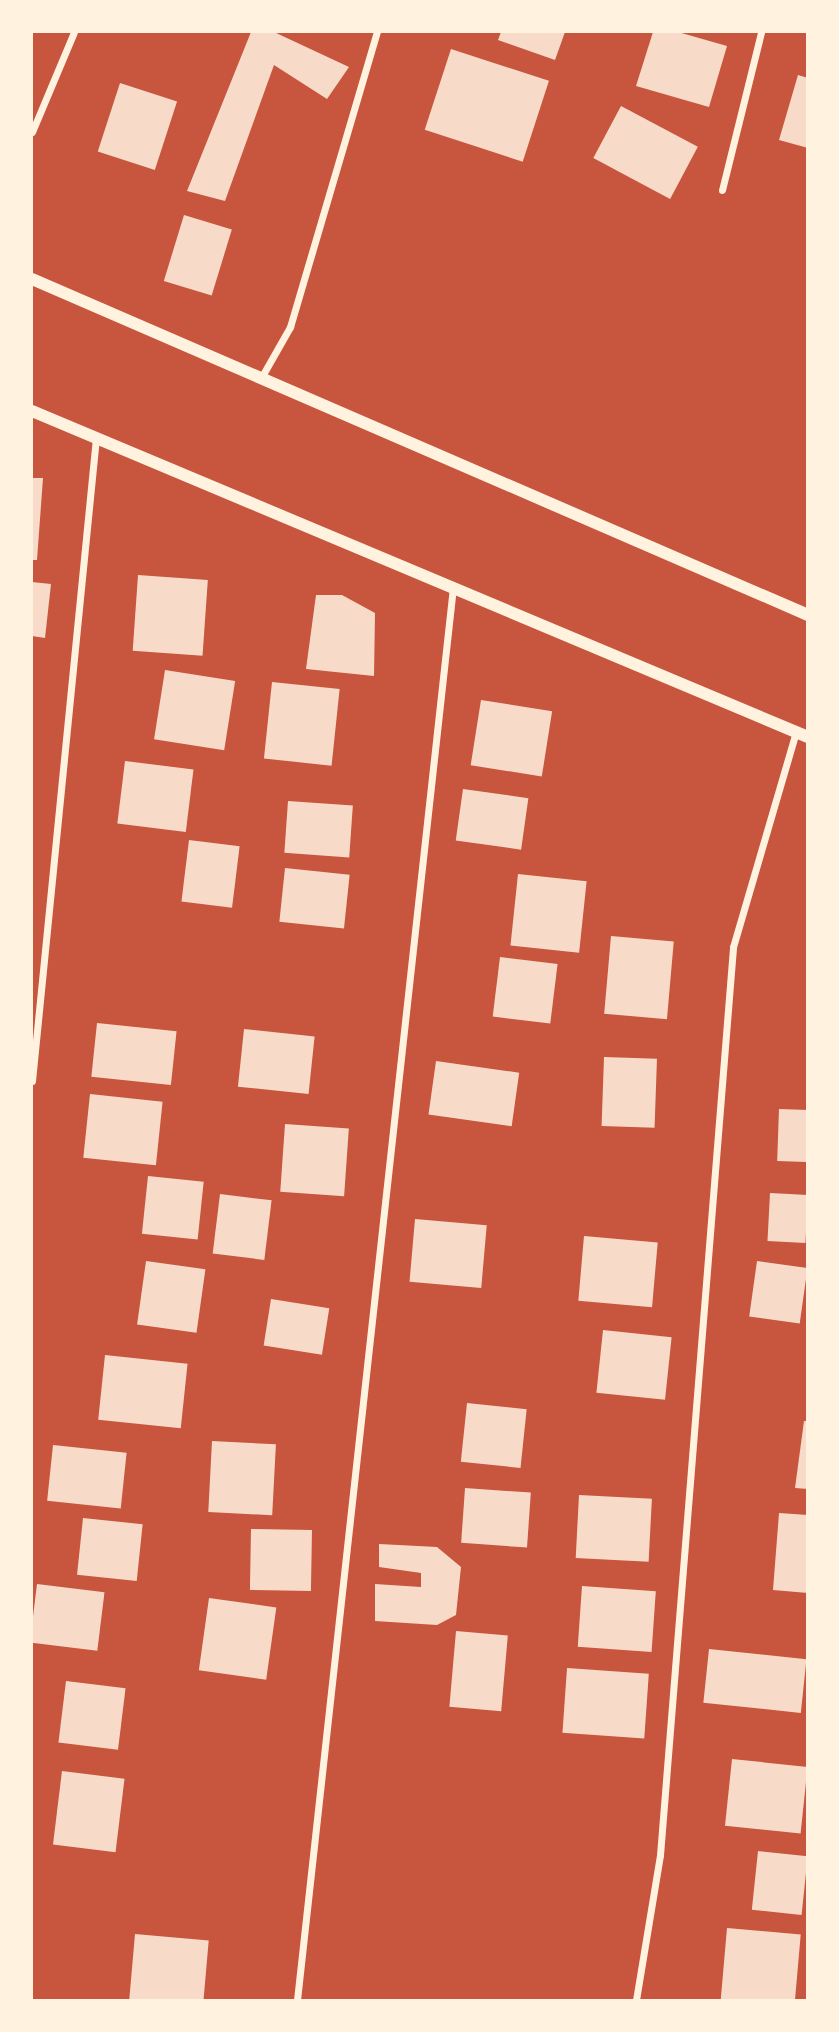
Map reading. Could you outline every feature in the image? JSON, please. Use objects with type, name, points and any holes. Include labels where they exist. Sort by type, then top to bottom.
[{"type":"street","points":[[32,132],[74,32]]},
{"type":"street","points":[[261,378],[290,327],[377,32]]},
{"type":"street","points":[[722,190],[761,32]]},
{"type":"street","points":[[32,279],[807,615]]},
{"type":"street","points":[[32,411],[802,734],[733,947],[660,1855],[636,2000]]},
{"type":"street","points":[[32,1081],[96,438]]},
{"type":"street","points":[[298,2000],[453,588]]},
{"type":"building","points":[[251,32],[274,32],[349,67],[327,99],[274,65],[225,201],[187,191]]},
{"type":"building","points":[[501,32],[565,32],[555,60],[498,40]]},
{"type":"building","points":[[653,32],[678,32],[727,46],[709,107],[636,86]]},
{"type":"building","points":[[451,49],[549,81],[523,162],[425,130]]},
{"type":"building","points":[[798,75],[808,78],[808,148],[779,140]]},
{"type":"building","points":[[120,83],[177,102],[155,170],[98,151]]},
{"type":"building","points":[[621,106],[698,147],[670,199],[593,158]]},
{"type":"building","points":[[184,215],[232,230],[212,296],[164,281]]},
{"type":"building","points":[[32,478],[43,478],[37,560],[32,560]]},
{"type":"building","points":[[138,575],[208,580],[203,656],[133,651]]},
{"type":"building","points":[[32,582],[51,584],[45,638],[32,636]]},
{"type":"building","points":[[316,595],[342,595],[375,613],[374,676],[306,669]]},
{"type":"building","points":[[165,670],[235,681],[224,750],[154,739]]},
{"type":"building","points":[[272,682],[340,689],[332,766],[264,759]]},
{"type":"building","points":[[481,700],[552,711],[542,776],[471,765]]},
{"type":"building","points":[[125,761],[193,769],[186,832],[117,824]]},
{"type":"building","points":[[463,789],[528,798],[521,850],[456,840]]},
{"type":"building","points":[[288,801],[353,806],[349,857],[284,853]]},
{"type":"building","points":[[189,840],[240,846],[232,908],[181,902]]},
{"type":"building","points":[[285,868],[350,875],[344,928],[279,922]]},
{"type":"building","points":[[518,874],[587,881],[579,953],[510,946]]},
{"type":"building","points":[[611,936],[674,941],[667,1019],[604,1014]]},
{"type":"building","points":[[500,957],[558,964],[550,1024],[493,1017]]},
{"type":"building","points":[[97,1023],[177,1031],[171,1085],[91,1077]]},
{"type":"building","points":[[244,1029],[315,1036],[309,1094],[238,1087]]},
{"type":"building","points":[[604,1057],[657,1059],[655,1128],[602,1126]]},
{"type":"building","points":[[436,1061],[519,1073],[512,1126],[428,1114]]},
{"type":"building","points":[[90,1094],[163,1102],[156,1165],[83,1158]]},
{"type":"building","points":[[779,1109],[808,1110],[806,1162],[777,1161]]},
{"type":"building","points":[[285,1124],[349,1128],[344,1196],[280,1192]]},
{"type":"building","points":[[148,1176],[204,1182],[198,1240],[142,1234]]},
{"type":"building","points":[[770,1193],[808,1195],[805,1243],[767,1241]]},
{"type":"building","points":[[220,1194],[272,1200],[264,1260],[213,1254]]},
{"type":"building","points":[[415,1219],[487,1225],[481,1288],[410,1282]]},
{"type":"building","points":[[584,1236],[658,1242],[652,1307],[578,1301]]},
{"type":"building","points":[[146,1261],[205,1269],[197,1333],[137,1324]]},
{"type":"building","points":[[757,1261],[808,1268],[800,1324],[749,1316]]},
{"type":"building","points":[[271,1299],[329,1308],[322,1355],[264,1345]]},
{"type":"building","points":[[603,1330],[672,1337],[665,1400],[596,1393]]},
{"type":"building","points":[[105,1355],[188,1364],[181,1428],[98,1420]]},
{"type":"building","points":[[467,1403],[527,1409],[521,1468],[461,1462]]},
{"type":"building","points":[[804,1421],[808,1421],[808,1489],[795,1488]]},
{"type":"building","points":[[212,1441],[276,1444],[272,1515],[208,1512]]},
{"type":"building","points":[[53,1445],[127,1453],[121,1508],[47,1501]]},
{"type":"building","points":[[465,1488],[531,1493],[527,1547],[461,1543]]},
{"type":"building","points":[[579,1495],[652,1499],[649,1562],[576,1558]]},
{"type":"building","points":[[779,1513],[808,1515],[808,1593],[773,1590]]},
{"type":"building","points":[[83,1518],[143,1524],[137,1581],[77,1575]]},
{"type":"building","points":[[251,1529],[312,1530],[311,1591],[250,1590]]},
{"type":"building","points":[[379,1544],[437,1547],[461,1567],[456,1615],[437,1625],[375,1621],[375,1584],[421,1587],[421,1573],[379,1567]]},
{"type":"building","points":[[37,1584],[104,1592],[97,1651],[32,1643]]},
{"type":"building","points":[[582,1586],[656,1591],[652,1652],[578,1647]]},
{"type":"building","points":[[209,1598],[276,1607],[266,1680],[199,1670]]},
{"type":"building","points":[[456,1631],[508,1636],[501,1711],[449,1707]]},
{"type":"building","points":[[709,1649],[806,1659],[801,1713],[703,1703]]},
{"type":"building","points":[[567,1668],[649,1674],[644,1739],[562,1733]]},
{"type":"building","points":[[66,1681],[126,1688],[118,1750],[58,1743]]},
{"type":"building","points":[[732,1759],[808,1767],[801,1834],[725,1826]]},
{"type":"building","points":[[62,1771],[125,1779],[116,1852],[53,1844]]},
{"type":"building","points":[[758,1851],[808,1856],[802,1915],[752,1910]]},
{"type":"building","points":[[727,1928],[801,1934],[795,2000],[721,2000]]},
{"type":"building","points":[[135,1934],[209,1940],[204,2000],[129,2000]]}]
